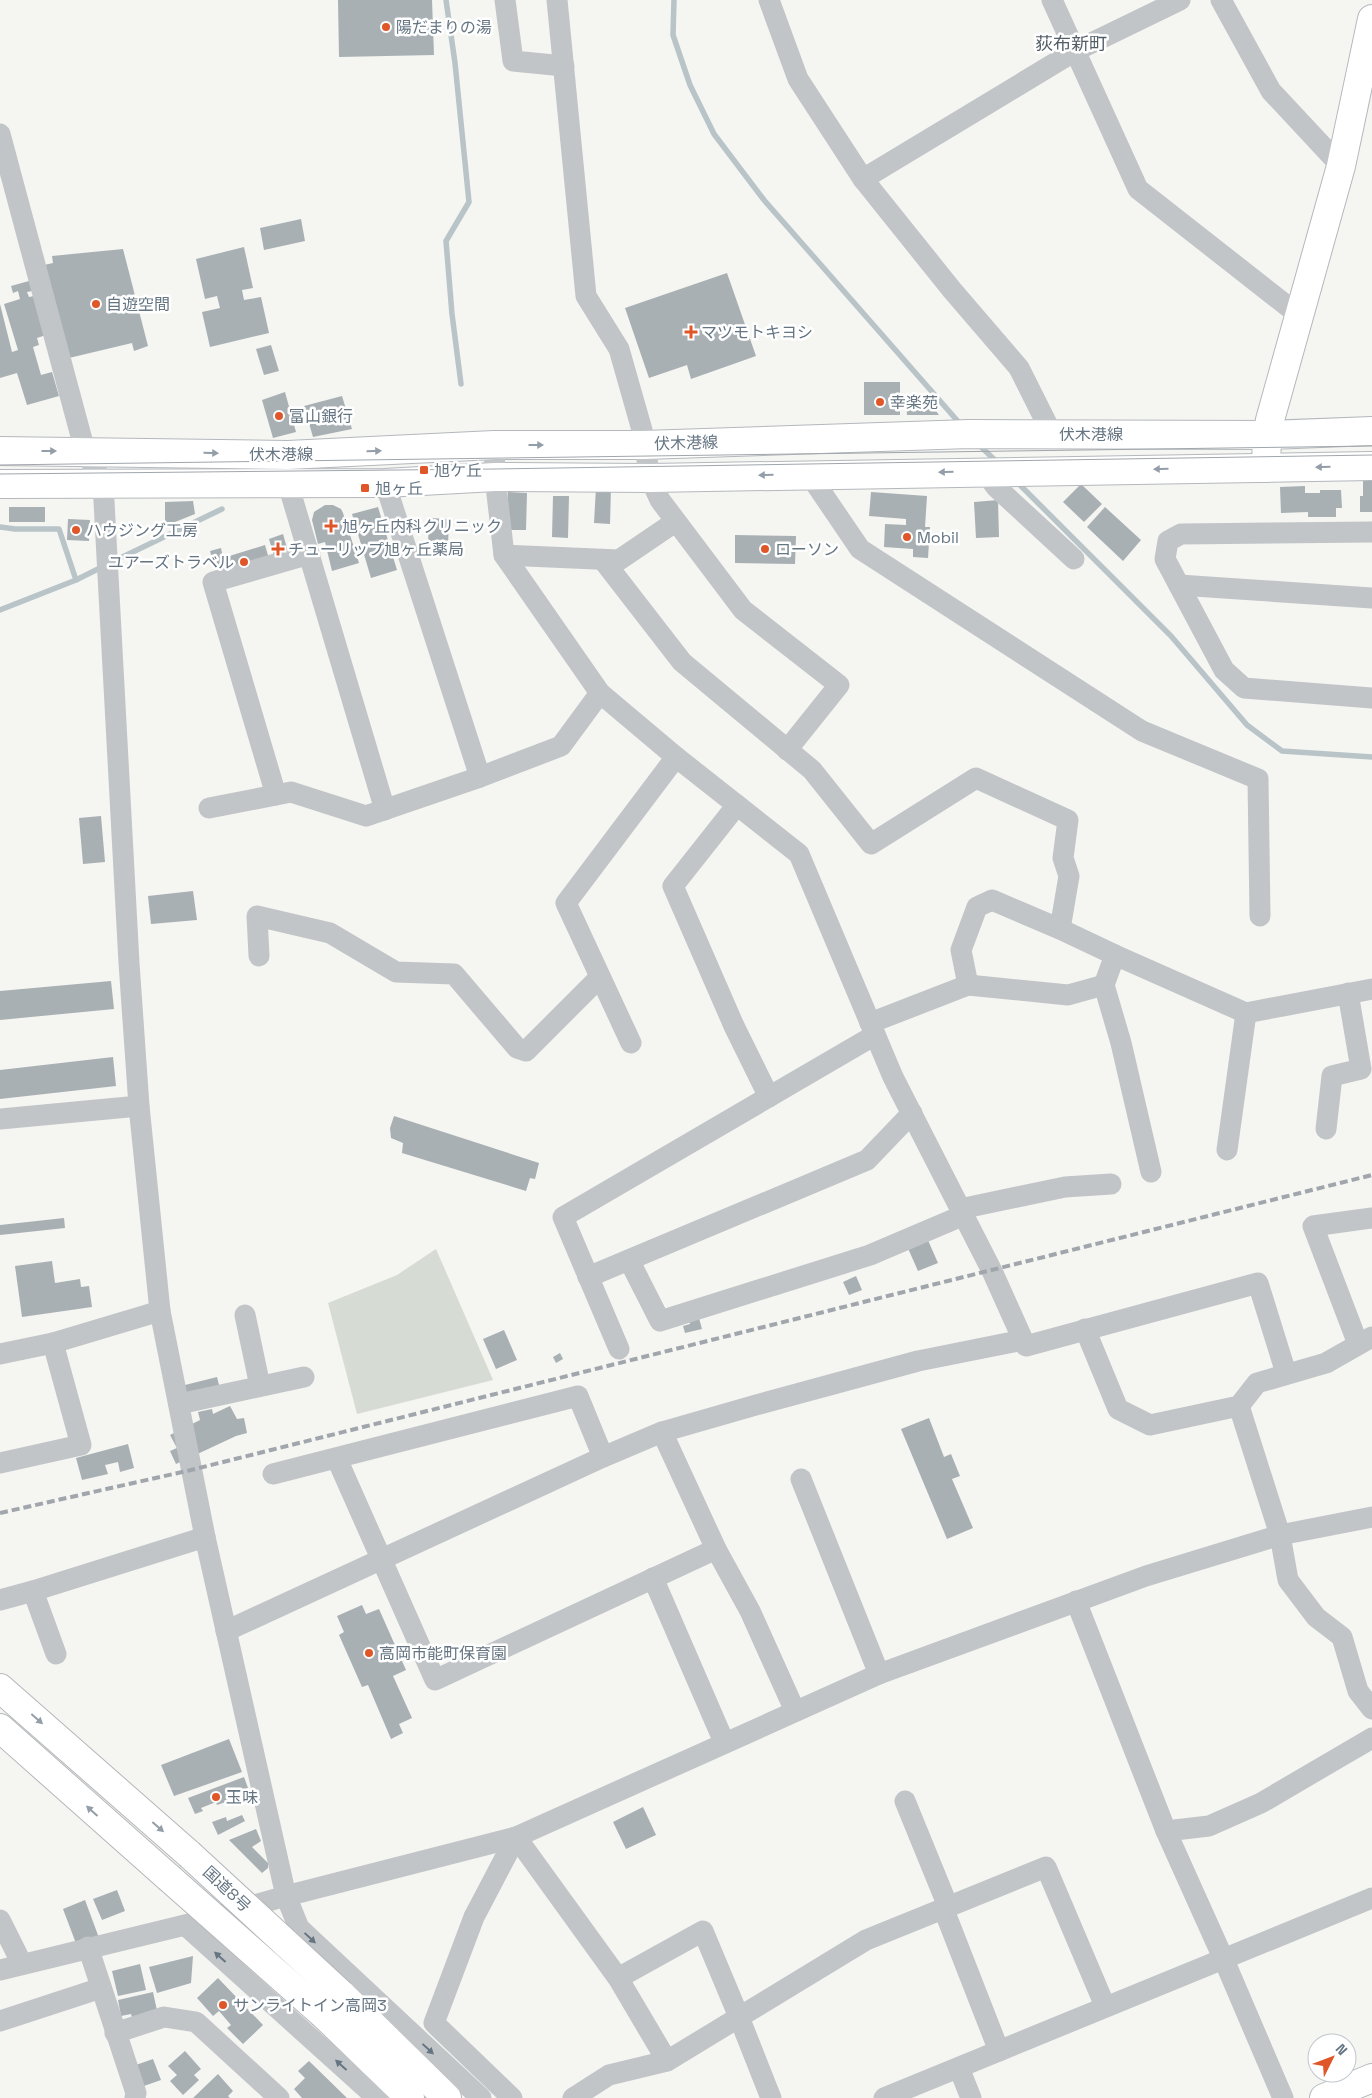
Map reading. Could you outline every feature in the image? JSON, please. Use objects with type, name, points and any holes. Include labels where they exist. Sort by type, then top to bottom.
[{"type":"main road","points":[[1266,468],[1267,435],[1341,166],[1372,20]]},
{"type":"main road","name":"伏木港線","points":[[0,451],[288,455],[494,445],[644,445],[969,434],[1267,435],[1372,431]]},
{"type":"main road","name":"伏木港線","points":[[0,484],[385,483],[496,478],[650,478],[1372,466]]},
{"type":"main road","name":"国道8号","points":[[0,1688],[189,1854],[341,1994],[447,2098]]},
{"type":"main road","name":"国道8号","points":[[0,1728],[324,2015],[410,2098]]},
{"type":"main road","points":[[1324,2098],[1372,2078]]},
{"type":"street","points":[[505,0],[513,60],[564,66]]},
{"type":"street","points":[[557,0],[586,296],[619,349],[642,430],[650,478],[660,500],[675,522],[744,610],[838,685],[788,750]]},
{"type":"street","points":[[769,0],[798,79],[863,179],[952,290],[1019,368],[1052,434]]},
{"type":"street","points":[[1052,0],[1138,189],[1300,316]]},
{"type":"street","points":[[863,179],[1075,51],[1180,0]]},
{"type":"street","points":[[1221,0],[1271,91],[1341,166]]},
{"type":"street","points":[[0,134],[85,451],[103,483],[129,963],[139,1106],[160,1311],[205,1536],[286,1896],[299,1928],[481,2098]]},
{"type":"street","points":[[226,1631],[662,1432],[918,1361],[1023,1340],[992,1271],[912,1113],[873,1029],[799,854],[676,757],[600,693],[504,555],[494,445]]},
{"type":"street","points":[[985,472],[996,486],[1074,559]]},
{"type":"street","points":[[809,474],[860,549],[1142,731],[1258,779],[1260,916]]},
{"type":"street","points":[[385,483],[480,777]]},
{"type":"street","points":[[288,484],[385,810]]},
{"type":"street","points":[[504,555],[619,560],[675,522]]},
{"type":"street","points":[[1372,532],[1181,534],[1168,541],[1164,559],[1224,670],[1244,688],[1372,698]]},
{"type":"street","points":[[276,795],[212,582],[310,554]]},
{"type":"street","points":[[603,560],[682,662],[812,770],[871,844],[976,778],[1068,820],[1062,858],[1069,876],[1060,929]]},
{"type":"street","points":[[1179,585],[1372,598]]},
{"type":"street","points":[[209,808],[290,792],[366,816],[480,777],[561,746],[600,693]]},
{"type":"street","points":[[631,1043],[566,903],[676,757]]},
{"type":"street","points":[[737,805],[673,886],[734,1026],[769,1097]]},
{"type":"street","points":[[968,985],[961,950],[977,907],[992,900],[1246,1013],[1372,989]]},
{"type":"street","points":[[259,956],[257,916],[330,933],[396,972],[454,974],[517,1048],[526,1051],[600,977]]},
{"type":"street","points":[[1115,956],[1104,985],[1121,1043],[1151,1172]]},
{"type":"street","points":[[619,1349],[563,1217],[769,1097],[873,1029],[968,985],[1068,995],[1104,985]]},
{"type":"street","points":[[1326,1129],[1332,1076],[1366,1068],[1348,993]]},
{"type":"street","points":[[1228,1150],[1246,1013]]},
{"type":"street","points":[[0,1119],[139,1106]]},
{"type":"street","points":[[588,1277],[867,1160],[912,1113]]},
{"type":"street","points":[[629,1260],[660,1320],[870,1255],[962,1212],[1065,1187],[1111,1184]]},
{"type":"street","points":[[1085,1329],[1118,1408],[1150,1425],[1239,1406],[1257,1383],[1286,1373],[1326,1363],[1365,1341],[1313,1226],[1372,1218]]},
{"type":"street","points":[[1026,1346],[1258,1283],[1286,1373]]},
{"type":"street","points":[[0,1354],[53,1343],[160,1311]]},
{"type":"street","points":[[245,1315],[260,1386]]},
{"type":"street","points":[[0,1463],[81,1445],[53,1343]]},
{"type":"street","points":[[179,1404],[304,1377]]},
{"type":"street","points":[[273,1474],[578,1396],[603,1458]]},
{"type":"street","points":[[1239,1406],[1280,1535],[1288,1580],[1316,1618],[1342,1637],[1358,1691],[1372,1709]]},
{"type":"street","points":[[662,1432],[716,1549],[750,1611],[795,1711]]},
{"type":"street","points":[[337,1459],[435,1680],[716,1549]]},
{"type":"street","points":[[801,1479],[879,1674]]},
{"type":"street","points":[[0,1970],[88,1947],[185,1926],[286,1896],[516,1837],[879,1674],[1146,1576],[1280,1535],[1372,1517]]},
{"type":"street","points":[[0,1600],[205,1536]]},
{"type":"street","points":[[653,1578],[724,1742]]},
{"type":"street","points":[[33,1590],[56,1654]]},
{"type":"street","points":[[1076,1601],[1166,1831],[1283,2098]]},
{"type":"street","points":[[1166,1831],[1209,1826],[1261,1803],[1372,1738]]},
{"type":"street","points":[[905,1800],[945,1899],[944,1910],[999,2051]]},
{"type":"street","points":[[516,1837],[618,1978],[667,2060]]},
{"type":"street","points":[[512,2098],[434,2023],[474,1917],[516,1837]]},
{"type":"street","points":[[573,2098],[609,2075],[667,2060],[866,1940],[944,1910],[1046,1867],[1105,2006]]},
{"type":"street","points":[[884,2098],[1372,1898]]},
{"type":"street","points":[[0,1920],[22,1964]]},
{"type":"street","points":[[185,1926],[377,2098]]},
{"type":"street","points":[[618,1978],[703,1930],[740,2017],[771,2098]]},
{"type":"street","points":[[88,1947],[115,2033],[131,2096]]},
{"type":"street","points":[[0,2022],[101,1988]]},
{"type":"street","points":[[115,2033],[164,2017],[196,2022],[279,2098]]},
{"type":"street","points":[[959,2068],[971,2098]]},
{"type":"shaded area","points":[[436,1249],[493,1380],[357,1414],[328,1303],[397,1275]]},
{"type":"building","name":"陽だまりの湯","points":[[338,0],[432,0],[434,55],[339,57]]},
{"type":"building","points":[[301,219],[305,241],[264,250],[260,228]]},
{"type":"building","points":[[244,247],[253,288],[242,290],[244,300],[261,297],[269,333],[210,347],[202,312],[220,308],[217,296],[205,299],[196,259]]},
{"type":"building","name":"自遊空間","points":[[123,249],[148,346],[134,351],[132,343],[69,358],[44,265],[53,263],[52,256]]},
{"type":"building","name":"マツモトキヨシ","points":[[727,273],[756,356],[691,379],[687,365],[649,378],[625,308]]},
{"type":"building","points":[[29,281],[32,291],[27,292],[29,297],[34,296],[46,335],[37,338],[39,345],[33,347],[41,375],[52,372],[59,396],[27,405],[17,373],[0,378],[0,304],[12,352],[18,350],[4,304],[20,299],[18,291],[13,293],[11,286]]},
{"type":"building","points":[[271,345],[279,371],[264,375],[256,349]]},
{"type":"building","points":[[864,382],[900,382],[900,415],[864,415]]},
{"type":"building","name":"富山銀行","points":[[285,392],[296,432],[273,438],[262,400]]},
{"type":"building","points":[[342,396],[352,429],[313,437],[304,406]]},
{"type":"building","points":[[906,399],[927,399],[939,415],[907,415]]},
{"type":"building","points":[[1363,480],[1372,480],[1372,512],[1360,512]]},
{"type":"building","points":[[1081,484],[1102,504],[1084,522],[1063,502]]},
{"type":"building","points":[[1305,486],[1305,493],[1320,493],[1320,490],[1341,490],[1342,508],[1336,508],[1336,517],[1308,517],[1308,512],[1281,513],[1280,487]]},
{"type":"building","points":[[596,487],[611,487],[610,524],[594,523]]},
{"type":"building","points":[[508,492],[527,493],[526,530],[507,530]]},
{"type":"building","points":[[871,492],[927,496],[925,527],[930,527],[928,558],[913,557],[913,549],[884,547],[885,524],[906,525],[906,519],[869,516]]},
{"type":"building","points":[[553,496],[569,496],[568,538],[552,537]]},
{"type":"building","points":[[998,500],[999,537],[976,538],[974,502]]},
{"type":"building","points":[[193,501],[195,514],[165,526],[165,502]]},
{"type":"building","points":[[325,505],[333,505],[341,509],[359,563],[332,571],[325,542],[318,544],[312,520],[314,512]]},
{"type":"building","points":[[9,507],[45,507],[45,522],[9,522]]},
{"type":"building","points":[[378,507],[397,570],[371,578],[352,514]]},
{"type":"building","points":[[1105,507],[1141,540],[1123,561],[1087,527]]},
{"type":"building","points":[[429,518],[449,519],[448,545],[428,544]]},
{"type":"building","points":[[68,519],[90,520],[89,541],[67,540]]},
{"type":"building","points":[[283,534],[292,566],[278,570],[269,539]]},
{"type":"building","name":"ローソン","points":[[735,535],[796,536],[795,564],[735,563]]},
{"type":"building","points":[[265,545],[273,573],[220,588],[210,551],[221,548],[223,558]]},
{"type":"building","points":[[101,816],[105,862],[83,864],[79,818]]},
{"type":"building","points":[[193,891],[197,920],[151,924],[148,896]]},
{"type":"building","points":[[111,981],[114,1009],[0,1020],[0,991]]},
{"type":"building","points":[[113,1057],[116,1086],[0,1099],[0,1070]]},
{"type":"building","points":[[394,1116],[539,1163],[535,1179],[530,1178],[526,1191],[402,1153],[403,1143],[391,1138],[390,1128]]},
{"type":"building","points":[[64,1218],[65,1228],[0,1235],[0,1225]]},
{"type":"building","points":[[927,1238],[938,1263],[918,1271],[907,1246]]},
{"type":"building","points":[[52,1261],[55,1283],[80,1279],[81,1287],[89,1286],[92,1307],[22,1317],[15,1266]]},
{"type":"building","points":[[856,1276],[862,1290],[849,1295],[843,1282]]},
{"type":"building","points":[[699,1318],[702,1329],[685,1333],[683,1326],[690,1324],[689,1320]]},
{"type":"building","points":[[504,1330],[517,1360],[496,1369],[483,1339]]},
{"type":"building","points":[[560,1353],[563,1359],[556,1363],[553,1357]]},
{"type":"building","points":[[217,1377],[222,1397],[179,1409],[173,1388]]},
{"type":"building","points":[[230,1406],[237,1419],[244,1418],[247,1433],[236,1436],[176,1464],[170,1451],[177,1448],[170,1435],[200,1420],[198,1412],[212,1409],[213,1414]]},
{"type":"building","points":[[929,1418],[944,1457],[951,1454],[960,1476],[952,1479],[973,1528],[947,1539],[901,1429]]},
{"type":"building","points":[[128,1444],[134,1468],[120,1472],[118,1462],[105,1465],[108,1474],[82,1480],[76,1458]]},
{"type":"building","points":[[362,1605],[366,1614],[379,1609],[406,1670],[393,1676],[412,1718],[399,1724],[403,1733],[391,1739],[368,1685],[362,1687],[339,1635],[344,1632],[337,1616]]},
{"type":"building","points":[[229,1739],[242,1772],[174,1796],[161,1765]]},
{"type":"building","name":"玉味","points":[[244,1777],[248,1788],[241,1791],[243,1796],[217,1805],[216,1802],[201,1808],[203,1811],[195,1814],[188,1798]]},
{"type":"building","points":[[643,1807],[656,1835],[626,1849],[613,1822]]},
{"type":"building","points":[[242,1815],[245,1821],[218,1835],[212,1822],[226,1817],[227,1821]]},
{"type":"building","points":[[256,1829],[261,1841],[252,1847],[268,1863],[268,1868],[262,1873],[229,1840]]},
{"type":"building","points":[[117,1890],[125,1911],[102,1920],[93,1899]]},
{"type":"building","points":[[85,1900],[102,1946],[80,1954],[63,1909]]},
{"type":"building","points":[[193,1956],[191,1983],[157,1993],[149,1967]]},
{"type":"building","points":[[140,1964],[146,1990],[118,1996],[112,1971]]},
{"type":"building","name":"サンライトイン高岡3","points":[[218,1978],[263,2025],[243,2044],[227,2028],[231,2025],[219,2011],[213,2016],[197,1998]]},
{"type":"building","points":[[153,1992],[158,2015],[133,2021],[131,2014],[121,2016],[118,2000]]},
{"type":"building","points":[[185,2051],[201,2069],[194,2075],[199,2080],[183,2095],[170,2081],[177,2075],[168,2066]]},
{"type":"building","points":[[153,2059],[161,2080],[141,2087],[133,2066]]},
{"type":"building","points":[[309,2061],[347,2098],[302,2098],[294,2089],[305,2078],[298,2071]]},
{"type":"building","points":[[218,2074],[233,2091],[228,2096],[230,2098],[193,2098]]},
{"type":"waterway","points":[[446,0],[455,63],[469,202],[446,241],[452,314],[461,384]]},
{"type":"waterway","points":[[674,0],[673,35],[690,85],[714,134],[764,200],[962,426]]},
{"type":"waterway","points":[[978,444],[998,463]]},
{"type":"waterway","points":[[1016,481],[1171,636],[1247,725],[1282,751],[1372,757]]},
{"type":"waterway","points":[[112,562],[222,509]]},
{"type":"waterway","points":[[0,527],[59,529],[76,580]]},
{"type":"waterway","points":[[0,610],[76,580],[104,566]]},
{"type":"tram line","points":[[0,465],[1372,446]]},
{"type":"tram line","points":[[0,474],[495,469],[1372,455]]},
{"type":"railway","points":[[0,1513],[191,1470],[1372,1175]]},
{"type":"place","name":"陽だまりの湯","points":[[386,27]]},
{"type":"place","name":"自遊空間","points":[[96,304]]},
{"type":"place","name":"マツモトキヨシ","points":[[691,332]]},
{"type":"place","name":"幸楽苑","points":[[880,402]]},
{"type":"place","name":"富山銀行","points":[[279,416]]},
{"type":"place","name":"旭ケ丘","points":[[424,470]]},
{"type":"place","name":"旭ヶ丘","points":[[365,488]]},
{"type":"place","name":"旭ヶ丘内科クリニック","points":[[331,526]]},
{"type":"place","name":"ハウジング工房","points":[[76,530]]},
{"type":"place","name":"Mobil","points":[[907,537]]},
{"type":"place","name":"チューリップ旭ヶ丘薬局","points":[[278,549]]},
{"type":"place","name":"ローソン","points":[[765,549]]},
{"type":"place","name":"ユアーズトラベル","points":[[244,562]]},
{"type":"place","name":"高岡市能町保育園","points":[[369,1653]]},
{"type":"place","name":"玉味","points":[[216,1797]]},
{"type":"place","name":"サンライトイン高岡3","points":[[223,2005]]},
{"type":"district","name":"荻布新町","points":[[1071,43]]}]
